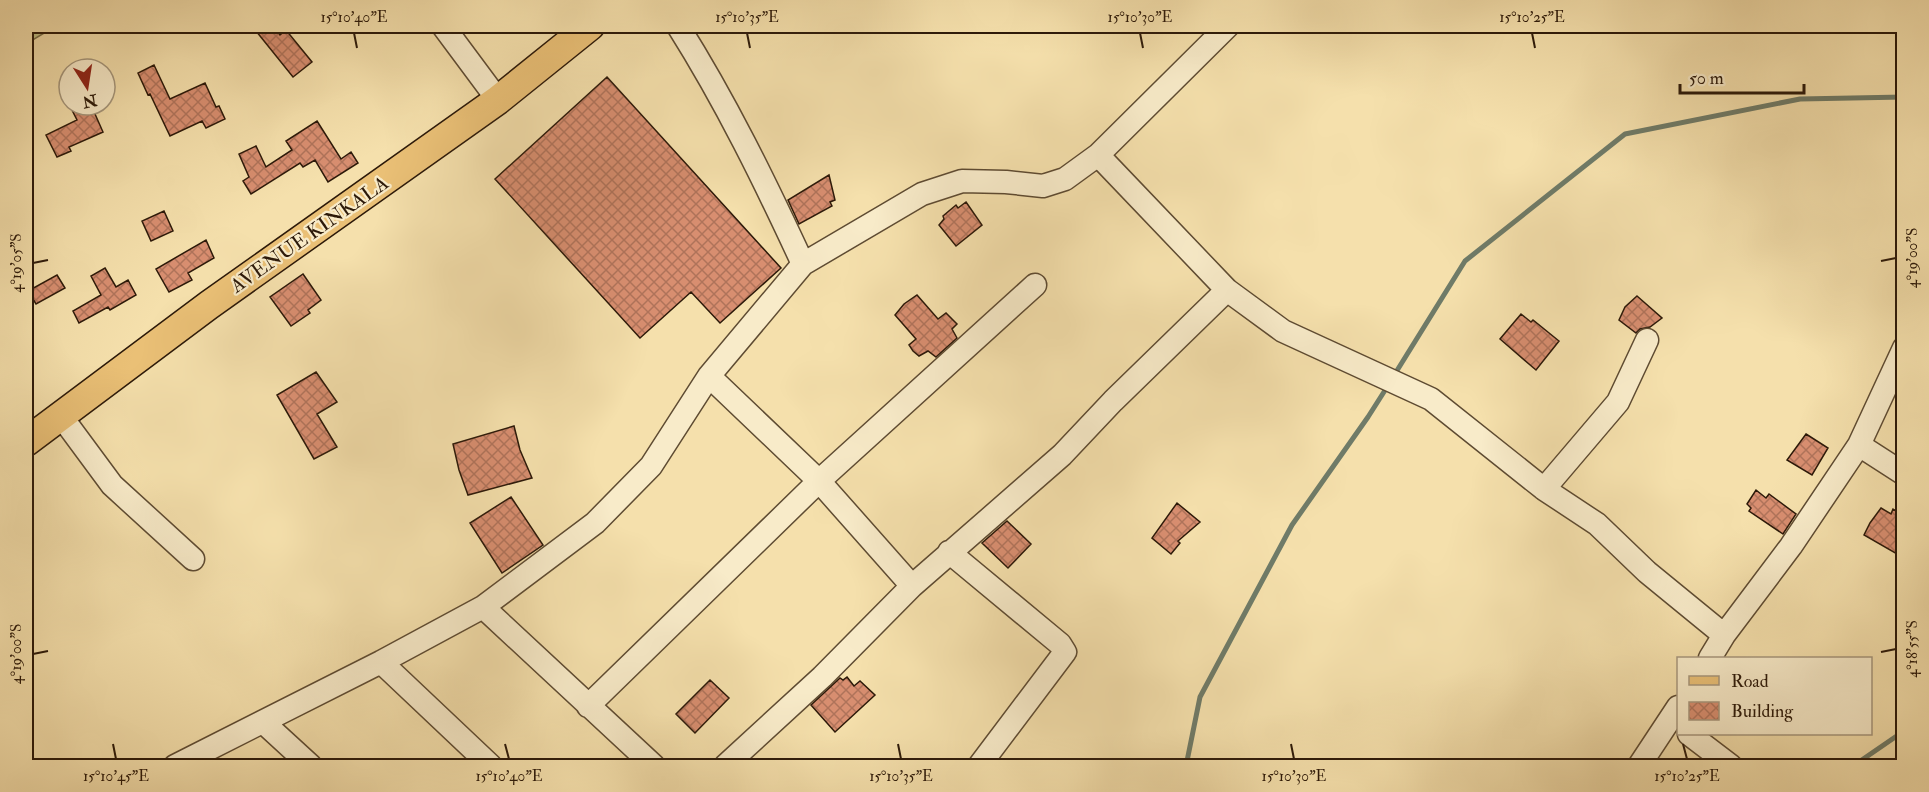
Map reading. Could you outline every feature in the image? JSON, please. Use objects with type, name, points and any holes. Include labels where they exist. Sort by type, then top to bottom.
[{"type":"main road","name":"AVENUE KINKALA","points":[[26,442],[209,305],[498,100],[590,26]]},
{"type":"street","points":[[443,26],[498,100]]},
{"type":"street","points":[[678,26],[709,75],[803,264]]},
{"type":"street","points":[[175,766],[381,662],[483,607],[595,523],[651,466],[709,376],[803,264],[922,194],[962,181],[1043,186],[1065,179],[1098,155],[1228,26]]},
{"type":"street","points":[[1098,155],[1227,290],[1283,331],[1431,399],[1544,489],[1597,524],[1647,572],[1724,635]]},
{"type":"street","points":[[588,706],[819,481],[1035,285]]},
{"type":"street","points":[[725,766],[822,677],[912,586],[1062,455],[1113,401],[1227,290]]},
{"type":"street","points":[[1544,489],[1618,402],[1647,340]]},
{"type":"street","points":[[1711,657],[1724,635],[1791,546],[1858,445],[1904,348]]},
{"type":"street","points":[[709,376],[819,481],[912,586]]},
{"type":"street","points":[[61,416],[112,485],[193,559]]},
{"type":"street","points":[[1858,445],[1904,474]]},
{"type":"street","points":[[949,552],[1060,644],[1065,652],[979,766]]},
{"type":"street","points":[[483,607],[654,766]]},
{"type":"street","points":[[381,662],[491,766]]},
{"type":"street","points":[[1639,766],[1676,717]]},
{"type":"street","points":[[263,722],[311,766]]},
{"type":"street","points":[[1690,735],[1731,766]]},
{"type":"green space","points":[[26,26],[56,26],[26,44]]},
{"type":"building","points":[[252,26],[274,26],[280,35],[286,30],[312,62],[293,77]]},
{"type":"building","points":[[154,65],[170,99],[205,83],[216,107],[219,106],[225,119],[206,128],[202,121],[170,136],[138,73]]},
{"type":"building","points":[[607,77],[781,268],[720,323],[691,292],[640,338],[495,179]]},
{"type":"building","points":[[76,117],[96,117],[103,132],[69,147],[71,151],[57,157],[46,135],[77,120]]},
{"type":"building","points":[[317,121],[341,159],[351,152],[358,163],[328,182],[315,160],[303,167],[300,163],[251,194],[243,181],[249,177],[239,154],[256,146],[266,167],[292,150],[286,141]]},
{"type":"building","points":[[829,175],[835,200],[830,202],[832,206],[799,224],[788,200]]},
{"type":"building","points":[[966,202],[982,225],[956,246],[939,225],[944,219],[943,216],[956,205],[958,208]]},
{"type":"building","points":[[164,211],[173,231],[151,241],[142,221]]},
{"type":"building","points":[[206,240],[214,258],[188,273],[192,280],[169,292],[156,269]]},
{"type":"building","points":[[105,268],[116,287],[128,280],[136,295],[110,310],[108,307],[79,323],[73,311],[101,295],[91,276]]},
{"type":"building","points":[[303,274],[321,300],[308,310],[310,313],[291,326],[270,297]]},
{"type":"building","points":[[57,275],[65,288],[36,304],[28,291]]},
{"type":"building","points":[[917,295],[938,319],[946,313],[957,324],[952,329],[957,338],[936,357],[928,351],[919,356],[913,351],[909,345],[916,339],[895,315],[904,304]]},
{"type":"building","points":[[1637,296],[1662,318],[1636,333],[1619,320],[1625,307]]},
{"type":"building","points":[[1521,314],[1531,322],[1533,320],[1559,341],[1536,370],[1500,339]]},
{"type":"building","points":[[316,372],[337,402],[317,414],[337,447],[314,459],[277,395]]},
{"type":"building","points":[[514,426],[520,450],[532,478],[468,495],[453,444]]},
{"type":"building","points":[[1806,434],[1828,448],[1812,475],[1787,460]]},
{"type":"building","points":[[1756,490],[1766,498],[1769,494],[1796,514],[1783,534],[1749,511],[1751,508],[1747,504]]},
{"type":"building","points":[[511,497],[543,545],[502,573],[470,523]]},
{"type":"building","points":[[1177,503],[1200,522],[1178,541],[1180,543],[1171,554],[1152,538]]},
{"type":"building","points":[[1881,508],[1891,514],[1893,509],[1904,516],[1904,558],[1864,535]]},
{"type":"building","points":[[1007,521],[1031,544],[1008,568],[982,543]]},
{"type":"building","points":[[847,677],[854,686],[860,681],[875,695],[835,732],[811,705],[840,678],[843,680]]},
{"type":"building","points":[[710,680],[729,698],[695,733],[676,714]]},
{"type":"waterway","points":[[1393,377],[1465,261],[1625,134],[1800,99],[1904,97]]},
{"type":"waterway","points":[[1186,766],[1200,697],[1292,525],[1389,384]]},
{"type":"waterway","points":[[1853,766],[1904,731]]}]
